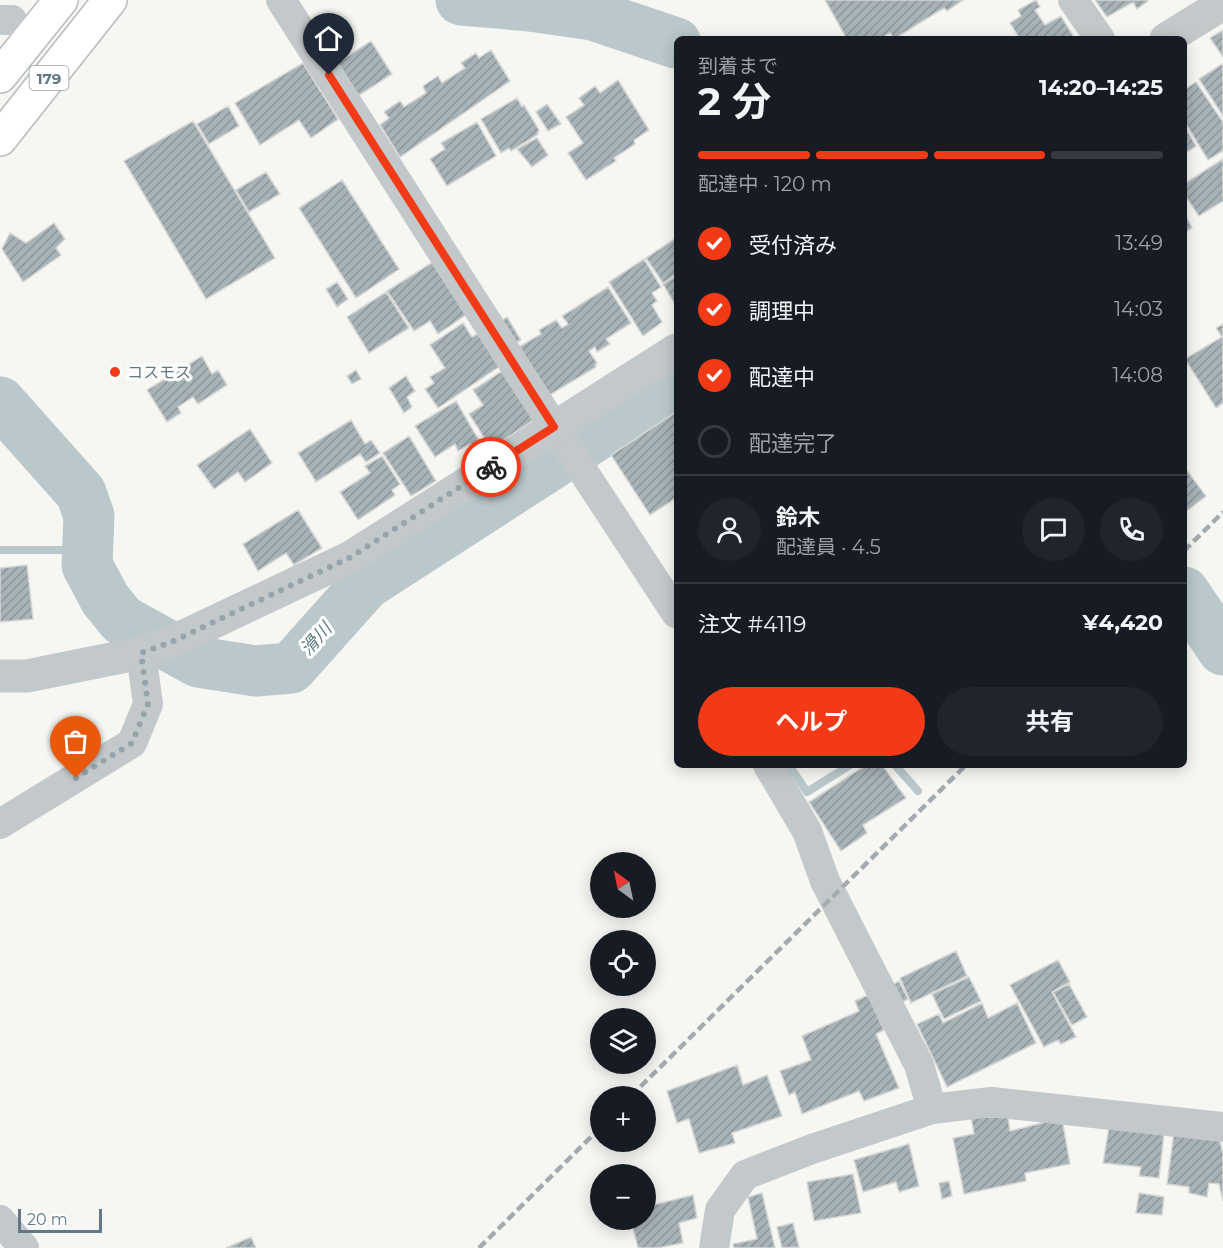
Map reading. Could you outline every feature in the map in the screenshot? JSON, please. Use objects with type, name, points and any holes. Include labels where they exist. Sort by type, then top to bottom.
[{"type":"highway","name":"179","points":[[0,76],[55,8]]},
{"type":"highway","name":"179","points":[[0,139],[104,8]]},
{"type":"street","points":[[281,0],[674,610]]},
{"type":"street","points":[[1073,0],[1098,36]]},
{"type":"street","points":[[1171,36],[1223,4]]},
{"type":"street","points":[[0,676],[27,676],[141,653],[176,640],[351,557],[674,351]]},
{"type":"street","points":[[0,824],[132,743],[148,704],[141,653]]},
{"type":"street","points":[[770,768],[807,831],[825,881],[919,1065],[932,1109]]},
{"type":"street","points":[[714,1248],[720,1210],[745,1175],[812,1149],[932,1109],[991,1102],[1223,1127]]},
{"type":"street","points":[[0,1220],[24,1248]]},
{"type":"building","points":[[825,0],[963,0],[947,11],[944,8],[899,36],[892,36],[890,33],[885,36],[845,36]]},
{"type":"building","points":[[1036,0],[1040,7],[1035,10],[1045,25],[1061,16],[1073,36],[1018,36],[1010,23],[1021,16],[1018,10]]},
{"type":"building","points":[[1095,0],[1148,1],[1137,9],[1133,2],[1107,17]]},
{"type":"building","points":[[1223,30],[1223,57],[1210,38]]},
{"type":"building","points":[[371,41],[392,74],[355,98],[334,65]]},
{"type":"building","points":[[491,50],[510,81],[400,157],[380,125],[389,118],[384,112],[400,101],[404,107],[426,93],[423,86],[438,76],[442,83],[465,68],[461,63],[476,53],[479,58]]},
{"type":"building","points":[[303,63],[338,119],[311,138],[299,120],[260,145],[235,103]]},
{"type":"building","points":[[1223,65],[1223,116],[1199,79]]},
{"type":"building","points":[[618,80],[649,130],[634,140],[635,144],[614,158],[616,161],[586,180],[568,153],[583,143],[566,117],[584,105],[579,98],[595,86],[600,93]]},
{"type":"building","points":[[1196,82],[1223,122],[1223,151],[1208,160],[1187,126],[1187,88]]},
{"type":"building","points":[[517,98],[522,107],[524,105],[539,130],[537,135],[511,151],[509,148],[501,153],[481,119]]},
{"type":"building","points":[[547,104],[561,124],[548,131],[536,112]]},
{"type":"building","points":[[228,106],[239,126],[209,144],[197,124]]},
{"type":"building","points":[[193,121],[275,258],[206,299],[124,161]]},
{"type":"building","points":[[477,122],[496,156],[447,186],[430,159],[445,149],[441,143]]},
{"type":"building","points":[[1187,130],[1196,146],[1187,152]]},
{"type":"building","points":[[537,138],[548,155],[532,167],[517,149]]},
{"type":"building","points":[[1223,159],[1223,201],[1199,216],[1187,198],[1187,182]]},
{"type":"building","points":[[266,172],[280,194],[249,212],[236,190]]},
{"type":"building","points":[[342,180],[399,269],[356,298],[299,208]]},
{"type":"building","points":[[1187,217],[1192,228],[1187,231]]},
{"type":"building","points":[[54,223],[65,239],[56,248],[61,255],[23,282],[2,249],[10,233],[26,243]]},
{"type":"building","points":[[674,239],[674,275],[663,283],[646,258]]},
{"type":"building","points":[[644,259],[661,287],[652,293],[657,301],[652,305],[662,322],[643,336],[609,282]]},
{"type":"building","points":[[433,262],[467,314],[438,334],[430,321],[414,331],[387,291]]},
{"type":"building","points":[[674,277],[674,303],[663,284]]},
{"type":"building","points":[[337,282],[348,299],[337,307],[326,289]]},
{"type":"building","points":[[608,287],[631,323],[606,339],[610,344],[597,352],[595,347],[589,351],[597,363],[596,367],[548,396],[517,348],[541,334],[539,330],[556,320],[562,328],[568,324],[562,316]]},
{"type":"building","points":[[386,292],[409,328],[369,353],[347,317]]},
{"type":"building","points":[[507,317],[521,340],[512,345],[498,323]]},
{"type":"building","points":[[463,323],[472,337],[479,333],[500,366],[438,408],[425,389],[434,383],[430,377],[445,368],[430,345]]},
{"type":"building","points":[[1223,324],[1223,403],[1216,408],[1187,362],[1187,358],[1222,337],[1216,328]]},
{"type":"building","points":[[202,356],[212,374],[218,370],[227,385],[198,404],[193,397],[178,407],[181,413],[167,422],[147,390]]},
{"type":"building","points":[[356,370],[361,379],[352,384],[347,376]]},
{"type":"building","points":[[502,371],[534,420],[491,448],[469,414],[483,405],[473,390]]},
{"type":"building","points":[[406,376],[415,391],[407,397],[412,407],[404,413],[389,388]]},
{"type":"building","points":[[456,401],[484,449],[476,454],[470,444],[458,451],[455,444],[435,457],[415,426]]},
{"type":"building","points":[[674,413],[674,499],[650,515],[611,455]]},
{"type":"building","points":[[351,420],[365,444],[371,440],[380,453],[366,462],[360,454],[316,482],[298,453]]},
{"type":"building","points":[[250,429],[272,463],[245,482],[238,472],[214,489],[197,465]]},
{"type":"building","points":[[409,436],[436,481],[411,496],[383,453]]},
{"type":"building","points":[[382,456],[400,484],[392,490],[395,495],[358,520],[340,492],[370,473],[365,466]]},
{"type":"building","points":[[1187,471],[1206,496],[1187,511]]},
{"type":"building","points":[[298,510],[322,548],[294,565],[286,553],[258,571],[243,544]]},
{"type":"building","points":[[27,565],[33,619],[0,622],[0,568]]},
{"type":"building","points":[[861,768],[884,768],[906,798],[863,825],[867,833],[841,851],[809,802]]},
{"type":"building","points":[[956,951],[967,976],[911,1003],[900,978]]},
{"type":"building","points":[[1058,960],[1070,982],[1052,992],[1076,1037],[1061,1044],[1058,1040],[1044,1047],[1010,985]]},
{"type":"building","points":[[969,977],[981,1001],[944,1019],[932,994]]},
{"type":"building","points":[[899,981],[908,999],[903,1002],[894,984]]},
{"type":"building","points":[[1069,984],[1087,1017],[1072,1025],[1053,992]]},
{"type":"building","points":[[868,995],[884,1030],[876,1034],[899,1088],[864,1101],[859,1091],[802,1114],[795,1092],[789,1095],[780,1071],[811,1060],[802,1036],[859,1011],[855,1001]]},
{"type":"building","points":[[982,1003],[988,1018],[1017,1003],[1036,1043],[947,1087],[917,1024],[939,1014],[943,1023]]},
{"type":"building","points":[[737,1065],[743,1085],[767,1075],[782,1116],[732,1133],[735,1143],[699,1153],[689,1119],[677,1123],[667,1091]]},
{"type":"building","points":[[971,1117],[1008,1117],[1010,1131],[1050,1121],[1063,1124],[1070,1164],[1025,1173],[1026,1181],[964,1194],[953,1138],[974,1134]]},
{"type":"building","points":[[1109,1127],[1164,1134],[1159,1178],[1139,1176],[1141,1167],[1103,1163]]},
{"type":"building","points":[[1174,1132],[1219,1138],[1223,1153],[1223,1201],[1219,1184],[1209,1183],[1207,1197],[1189,1193],[1189,1187],[1167,1184]]},
{"type":"building","points":[[909,1144],[919,1186],[899,1192],[896,1182],[863,1192],[854,1160]]},
{"type":"building","points":[[853,1174],[861,1213],[814,1221],[807,1182]]},
{"type":"building","points":[[949,1181],[952,1196],[942,1199],[939,1183]]},
{"type":"building","points":[[762,1193],[775,1248],[734,1248],[733,1244],[757,1239],[748,1197]]},
{"type":"building","points":[[1139,1193],[1164,1197],[1162,1215],[1136,1213]]},
{"type":"building","points":[[693,1195],[697,1218],[679,1223],[683,1243],[658,1248],[638,1248],[634,1230],[656,1230],[656,1204]]},
{"type":"building","points":[[793,1223],[799,1247],[782,1248],[777,1227]]},
{"type":"building","points":[[251,1237],[256,1248],[226,1248]]},
{"type":"waterway","points":[[461,0],[530,6],[593,15],[674,42]]},
{"type":"waterway","name":"滑川","points":[[0,402],[81,493],[89,516],[87,565],[105,599],[122,620],[198,662],[256,671],[291,668],[366,584],[674,385]]},
{"type":"waterway","points":[[0,550],[62,550],[88,558]]},
{"type":"waterway","name":"滑川","points":[[1187,596],[1223,650]]},
{"type":"waterway","points":[[791,768],[807,792],[845,768]]},
{"type":"waterway","points":[[898,768],[918,791]]},
{"type":"railway","points":[[1187,548],[1223,512]]},
{"type":"railway","points":[[641,1086],[963,768]]},
{"type":"railway","points":[[479,1248],[590,1138]]},
{"type":"way so far","points":[[76,778],[132,743],[148,704],[141,653],[176,640],[351,557],[491,467]]},
{"type":"place","name":"コスモス","points":[[115,372]]},
{"type":"route","points":[[329,75],[554,427],[491,467]]}]
